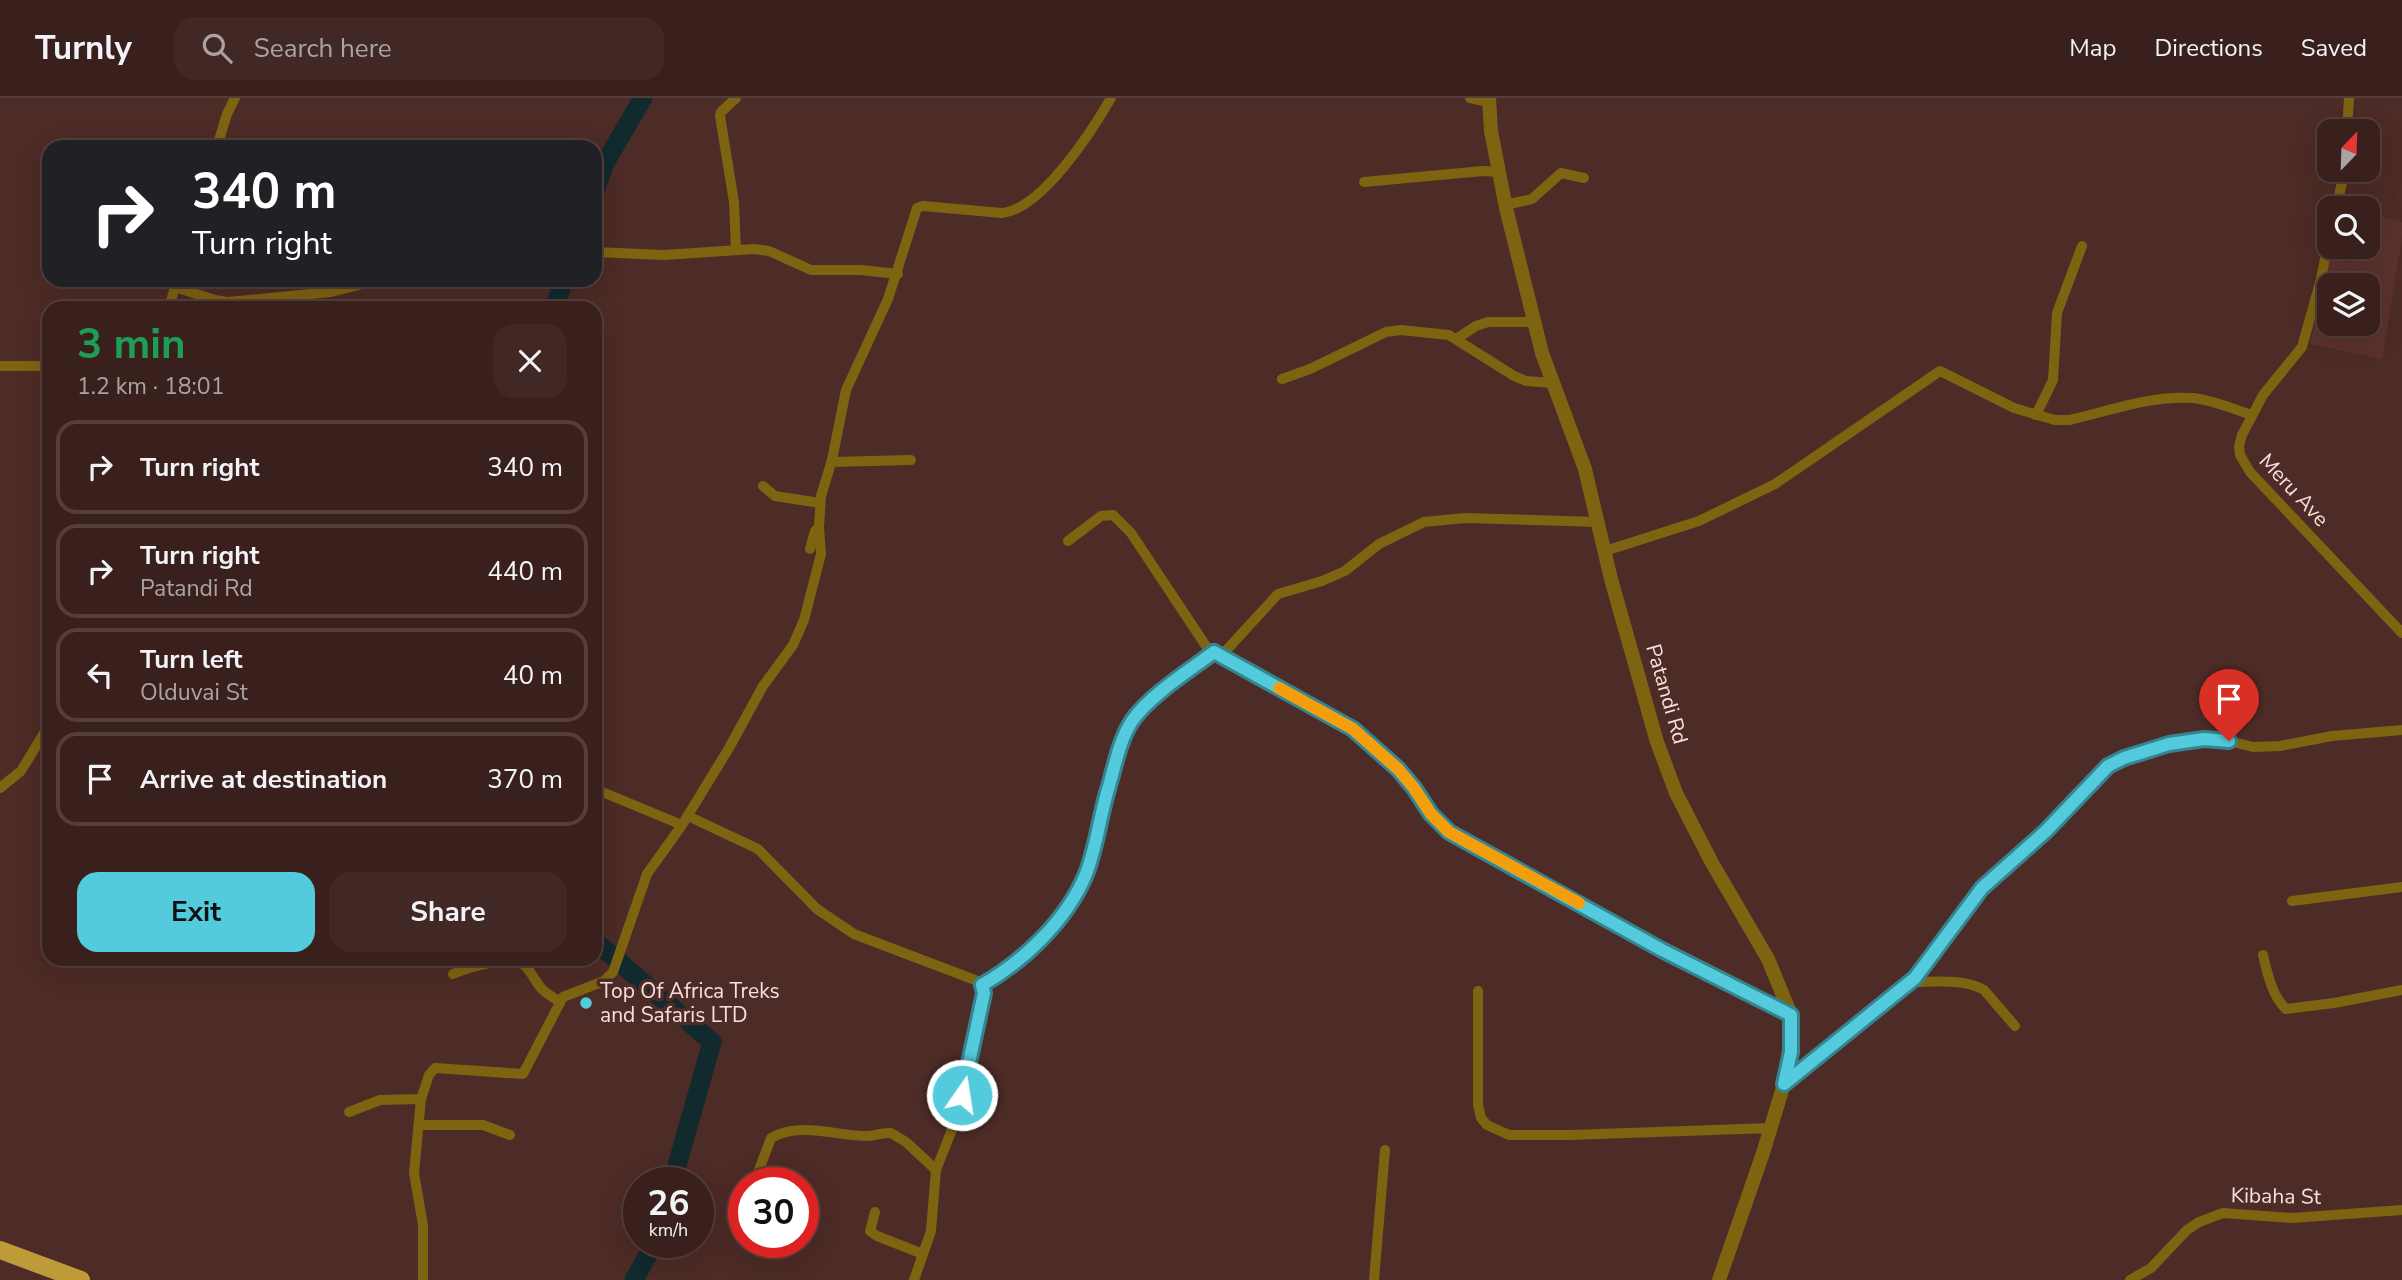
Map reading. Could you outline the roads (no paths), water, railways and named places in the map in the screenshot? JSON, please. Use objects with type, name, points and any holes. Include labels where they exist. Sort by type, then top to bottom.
[{"type":"highway","points":[[0,1250],[81,1280]]},
{"type":"street","points":[[219,140],[235,98]]},
{"type":"street","points":[[736,98],[724,108],[720,116],[734,202],[736,250]]},
{"type":"street","points":[[423,1280],[424,1225],[414,1173],[421,1099],[429,1075],[435,1069],[523,1074],[559,1001],[572,992],[609,978],[613,972],[648,874],[685,820],[763,686],[793,645],[804,620],[821,554],[820,503],[846,390],[898,274],[917,208],[923,205],[1002,213],[1014,211],[1052,182],[1095,126],[1111,98]]},
{"type":"street","points":[[1471,98],[1489,100]]},
{"type":"street","points":[[2348,119],[2349,98]]},
{"type":"street","name":"Patandi Rd","points":[[1489,100],[1491,131],[1505,205],[1542,353],[1585,469],[1657,742],[1676,793],[1712,863],[1768,959],[1791,1015],[1791,1052],[1784,1084],[1719,1280]]},
{"type":"street","points":[[1364,182],[1483,171],[1499,172]]},
{"type":"street","points":[[1505,205],[1532,199],[1561,173],[1584,178]]},
{"type":"street","points":[[2036,415],[2053,380],[2057,313],[2082,246]]},
{"type":"street","points":[[602,252],[664,255],[736,250],[769,251],[811,270],[861,270],[898,274]]},
{"type":"street","name":"Meru Ave","points":[[2324,259],[2302,347],[2263,395],[2239,446],[2243,464],[2402,633]]},
{"type":"street","points":[[185,287],[222,301]]},
{"type":"street","points":[[238,301],[331,292],[351,287]]},
{"type":"street","points":[[1456,339],[1488,322],[1534,322]]},
{"type":"street","points":[[1282,379],[1310,369],[1386,332],[1401,330],[1442,333],[1514,376],[1526,381],[1553,383]]},
{"type":"street","points":[[0,366],[42,366]]},
{"type":"street","points":[[1605,551],[1699,521],[1775,484],[1937,372],[1943,371],[2014,408],[2068,420],[2154,399],[2181,398],[2208,401],[2252,415]]},
{"type":"street","points":[[831,462],[911,460]]},
{"type":"street","points":[[763,486],[775,495],[820,503]]},
{"type":"street","points":[[1068,541],[1101,516],[1113,515],[1130,533],[1197,635],[1218,654],[1353,729],[1398,769],[1431,814],[1449,832],[1662,950],[1791,1015]]},
{"type":"street","points":[[982,985],[1011,966],[1047,934],[1068,906],[1085,876],[1117,755],[1133,719],[1161,692],[1218,654],[1278,594],[1345,571],[1379,544],[1424,522],[1465,518],[1598,522]]},
{"type":"street","points":[[810,549],[815,531],[819,527]]},
{"type":"street","points":[[1784,1084],[1911,982],[1982,888],[2046,831],[2085,789],[2115,762],[2169,744],[2204,739],[2253,747],[2280,746],[2332,736],[2402,730]]},
{"type":"street","points":[[0,788],[21,771],[42,736]]},
{"type":"street","points":[[602,791],[758,849],[817,909],[853,934],[982,985],[984,993],[955,1122],[936,1170],[931,1231],[914,1280]]},
{"type":"street","points":[[2292,901],[2402,887]]},
{"type":"street","points":[[2263,955],[2271,983],[2281,1005],[2286,1009],[2402,990]]},
{"type":"street","points":[[453,974],[479,966]]},
{"type":"street","points":[[525,966],[543,990],[559,1001]]},
{"type":"street","points":[[1911,982],[1962,983],[1977,987],[1984,990],[2015,1026]]},
{"type":"street","points":[[1478,992],[1478,1105],[1481,1118],[1495,1129],[1509,1135],[1570,1135],[1771,1128]]},
{"type":"street","points":[[349,1112],[380,1100],[421,1099]]},
{"type":"street","points":[[420,1125],[483,1125],[510,1135]]},
{"type":"street","points":[[760,1167],[771,1138],[789,1132],[829,1130],[868,1137],[891,1133],[906,1142],[936,1170]]},
{"type":"street","points":[[1374,1280],[1385,1150]]},
{"type":"street","name":"Kibaha St","points":[[2130,1280],[2151,1268],[2187,1230],[2199,1222],[2223,1213],[2292,1218],[2402,1209]]},
{"type":"street","points":[[876,1212],[870,1231],[923,1254]]},
{"type":"waterway","points":[[602,171],[643,98]]},
{"type":"waterway","points":[[556,301],[562,287]]},
{"type":"waterway","points":[[602,947],[712,1042],[677,1167]]},
{"type":"waterway","points":[[634,1280],[646,1258]]},
{"type":"place","name":"Top Of Africa Treks and Safaris LTD","points":[[586,1003]]}]
